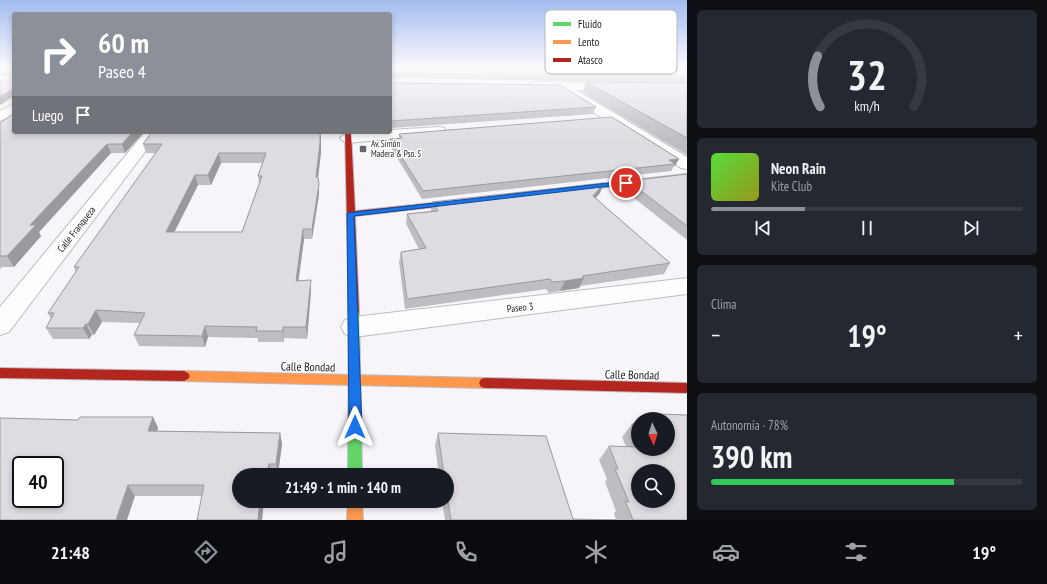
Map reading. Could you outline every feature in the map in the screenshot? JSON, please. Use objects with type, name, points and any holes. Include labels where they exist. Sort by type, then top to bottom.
[{"type":"street","points":[[568,91],[687,164]]},
{"type":"street","points":[[0,117],[12,109]]},
{"type":"street","points":[[589,120],[612,118]]},
{"type":"street","points":[[392,133],[449,130]]},
{"type":"street","name":"Calle Franqueza","points":[[0,325],[151,134]]},
{"type":"street","points":[[355,468],[354,327],[348,135],[368,134]]},
{"type":"street","points":[[562,190],[687,176]]},
{"type":"street","points":[[350,214],[468,201]]},
{"type":"street","name":"Paseo 3","points":[[354,327],[687,286]]},
{"type":"street","name":"Calle Bondad","points":[[0,373],[355,379],[687,388]]},
{"type":"street","points":[[355,508],[355,520]]},
{"type":"building","points":[[0,91],[9,91],[0,97]]},
{"type":"building","points":[[392,91],[570,91],[596,107],[392,121]]},
{"type":"building","points":[[603,91],[687,91],[687,138]]},
{"type":"building","points":[[12,114],[12,134],[131,134],[122,144],[107,144],[30,225],[36,225],[7,256],[0,256],[0,123]]},
{"type":"building","points":[[612,117],[679,159],[669,160],[675,164],[423,191],[390,139],[402,138],[399,134]]},
{"type":"building","points":[[150,134],[320,134],[316,177],[318,177],[319,184],[312,229],[303,229],[296,281],[311,280],[306,327],[283,327],[283,331],[256,331],[257,327],[205,326],[202,336],[134,335],[145,313],[96,310],[88,324],[86,324],[83,328],[46,328],[54,313],[48,313],[79,267],[74,267],[162,144],[143,144]],"holes":[[[219,153],[266,153],[258,176],[262,176],[242,232],[166,232],[195,175],[208,175]]]},
{"type":"building","points":[[687,174],[687,226],[628,181]]},
{"type":"building","points":[[604,183],[593,196],[670,263],[582,276],[584,278],[565,281],[553,282],[550,279],[407,299],[401,252],[426,248],[407,214],[438,211],[432,202]]},
{"type":"building","points":[[675,415],[687,415],[687,520],[633,520],[625,501],[629,502],[615,469],[618,469],[609,446],[631,447],[631,456],[675,456]]},
{"type":"building","points":[[80,417],[153,417],[148,431],[280,433],[276,464],[269,464],[268,468],[232,468],[232,508],[259,508],[258,520],[197,520],[204,485],[128,485],[116,520],[0,520],[0,418],[78,420]]},
{"type":"building","points":[[438,433],[546,436],[573,519],[616,520],[451,520],[449,508],[454,508],[454,468],[443,468]]},
{"type":"traffic: fast","points":[[573,189],[687,176]]},
{"type":"traffic: fast","points":[[354,311],[355,468]]},
{"type":"traffic: slow","points":[[184,376],[485,383]]},
{"type":"traffic: slow","points":[[355,508],[355,520]]},
{"type":"traffic: jam","points":[[348,134],[354,311]]},
{"type":"traffic: jam","points":[[350,214],[461,202]]},
{"type":"traffic: jam","points":[[0,373],[184,376]]},
{"type":"traffic: jam","points":[[485,383],[687,388]]},
{"type":"place","name":"Av. Simón Madera & Pso. 5","points":[[363,149]]},
{"type":"route","points":[[355,427],[354,327],[350,214],[626,183]]}]
